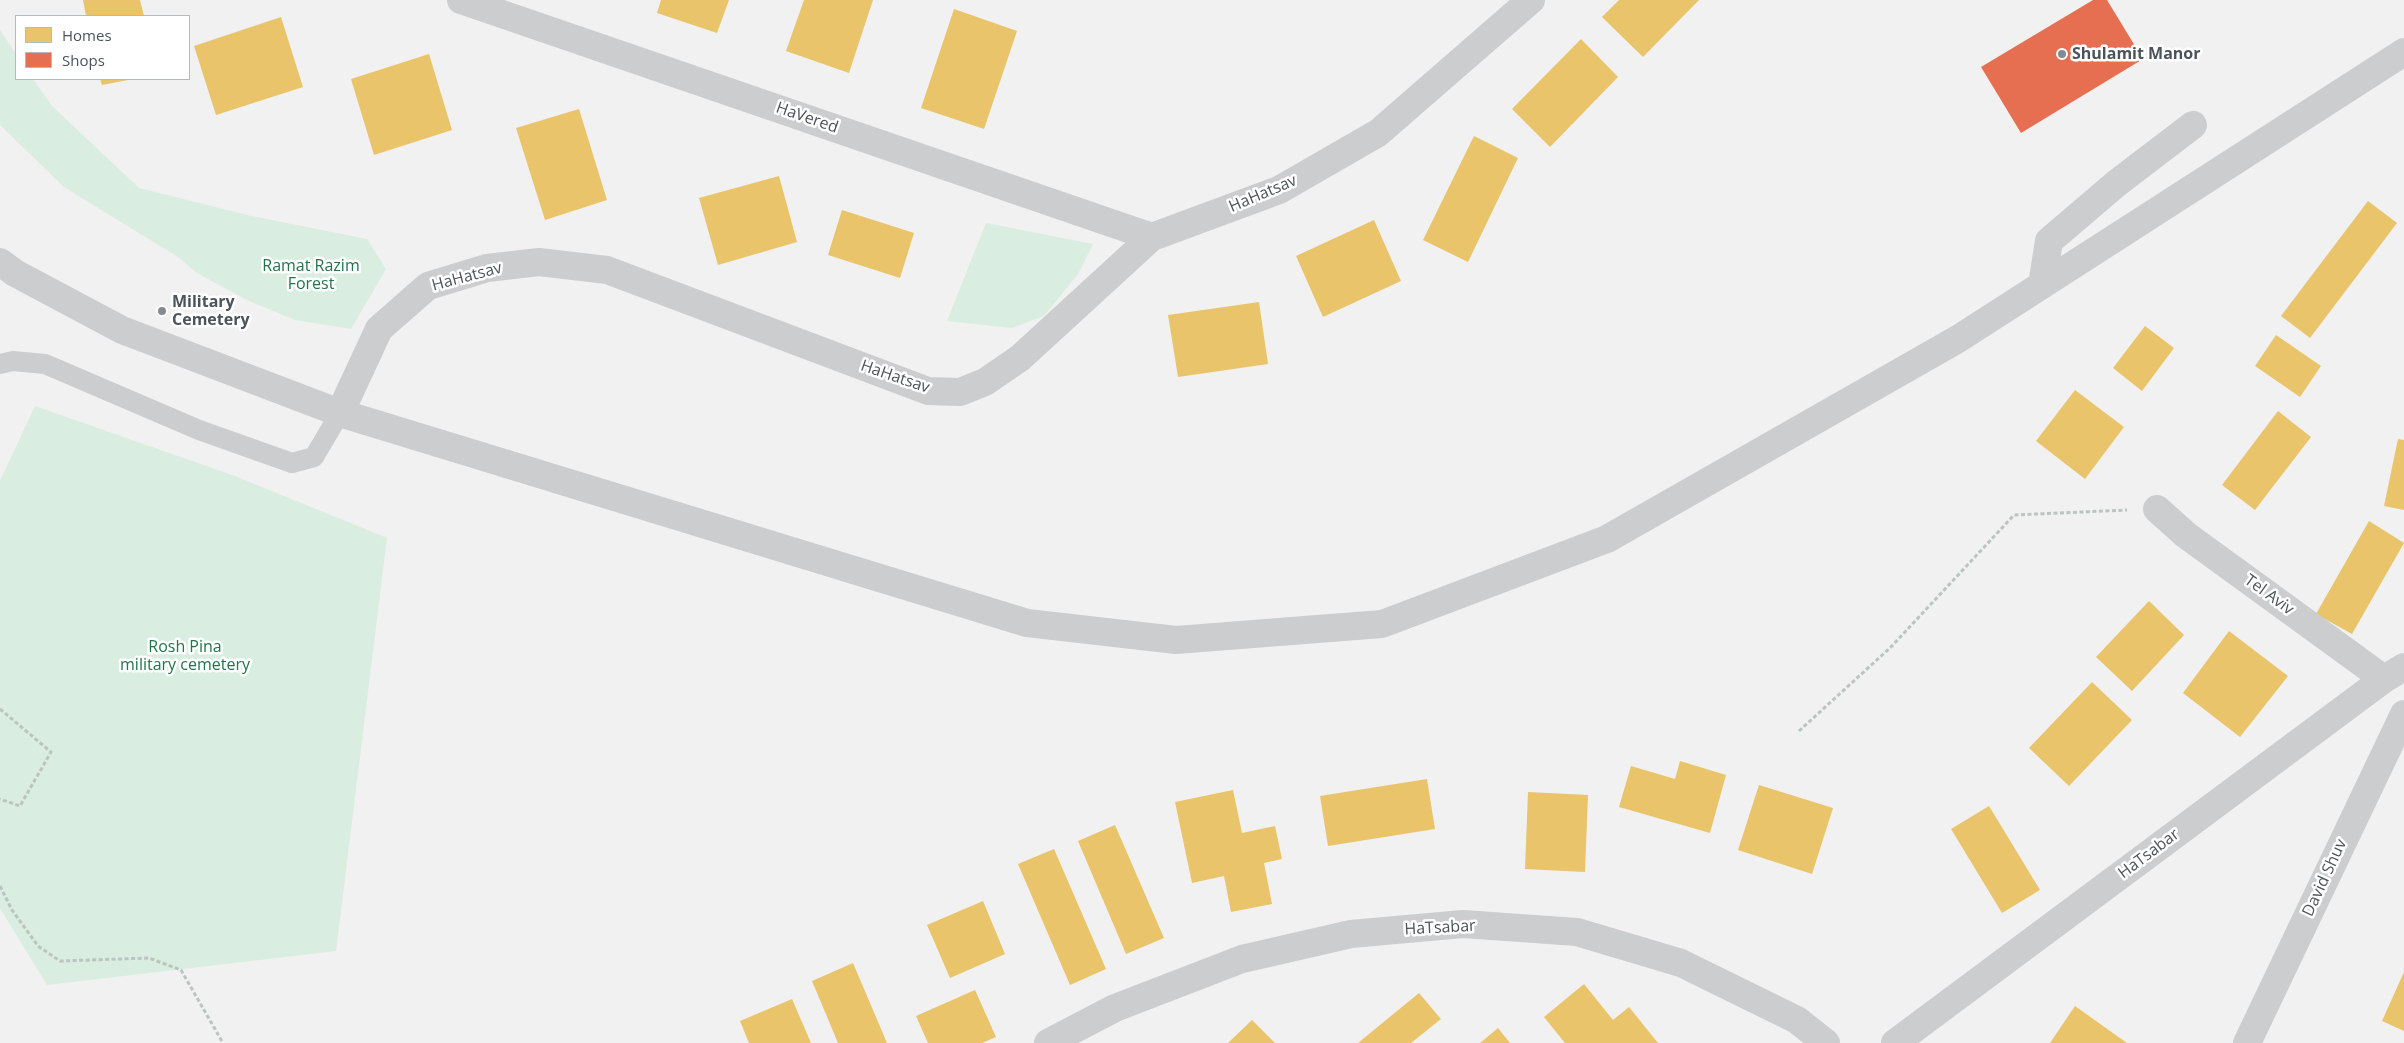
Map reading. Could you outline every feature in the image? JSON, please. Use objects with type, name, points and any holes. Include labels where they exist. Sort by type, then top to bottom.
[{"type":"street","name":"HaVered","points":[[461,0],[1152,237]]},
{"type":"street","name":"HaHatsav","points":[[340,412],[379,329],[428,286],[487,268],[539,262],[608,270],[928,391],[960,392],[985,382],[1020,358],[1152,237],[1279,190],[1378,133],[1531,0]]},
{"type":"street","points":[[0,262],[16,273],[122,330],[340,412],[1027,623],[1176,640],[1382,624],[1607,539],[1958,339],[2404,52]]},
{"type":"street","points":[[2042,285],[2049,240],[2117,183],[2193,125]]},
{"type":"street","name":"Tel Aviv","points":[[2157,509],[2186,535],[2394,673]]},
{"type":"street","name":"HaTsabar","points":[[1895,1043],[2394,673]]},
{"type":"street","name":"David Shuv","points":[[2247,1043],[2404,714]]},
{"type":"street","name":"HaTsabar","points":[[1048,1043],[1115,1008],[1242,959],[1351,934],[1463,924],[1577,932],[1681,963],[1797,1020],[1826,1043]]},
{"type":"lane","points":[[0,364],[13,361],[45,364],[199,430],[292,463],[314,457],[340,412]]},
{"type":"path","points":[[1798,731],[1891,647],[2014,515],[2157,509]]},
{"type":"path","points":[[0,709],[51,752],[20,806],[0,799]]},
{"type":"path","points":[[0,886],[12,910],[38,946],[60,961],[149,958],[180,970],[223,1043]]},
{"type":"green space","name":"Ramat Razim Forest","points":[[0,30],[15,52],[15,80],[34,80],[52,106],[139,188],[247,215],[367,239],[386,269],[351,329],[295,320],[249,301],[197,273],[178,257],[64,187],[0,125]]},
{"type":"green space","points":[[986,223],[1093,244],[1078,274],[1044,316],[1012,328],[947,321]]},
{"type":"green space","name":"Rosh Pina military cemetery","points":[[35,406],[235,476],[387,538],[336,951],[47,985],[0,908],[0,481]]},
{"type":"building: Homes","points":[[83,0],[140,0],[144,15],[86,15]]},
{"type":"building: Homes","points":[[661,0],[729,0],[717,33],[657,13]]},
{"type":"building: Homes","points":[[804,0],[873,0],[849,73],[786,51]]},
{"type":"building: Homes","points":[[1619,0],[1699,0],[1643,57],[1602,17]]},
{"type":"building: Homes","points":[[954,9],[1017,31],[984,129],[921,108]]},
{"type":"building: Homes","points":[[281,17],[303,87],[216,115],[194,46]]},
{"type":"building: Homes","points":[[1581,39],[1618,77],[1550,147],[1512,109]]},
{"type":"building: Homes","points":[[429,54],[452,130],[374,155],[351,79]]},
{"type":"building: Homes","points":[[100,80],[128,80],[102,85]]},
{"type":"building: Homes","points":[[579,109],[607,200],[545,220],[516,128]]},
{"type":"building: Homes","points":[[1474,136],[1518,158],[1468,262],[1423,240]]},
{"type":"building: Homes","points":[[779,176],[797,242],[718,265],[699,198]]},
{"type":"building: Homes","points":[[2368,201],[2397,223],[2310,338],[2281,316]]},
{"type":"building: Homes","points":[[842,210],[914,233],[900,278],[828,255]]},
{"type":"building: Homes","points":[[1374,220],[1401,281],[1323,317],[1296,256]]},
{"type":"building: Homes","points":[[1259,302],[1268,364],[1178,377],[1168,315]]},
{"type":"building: Homes","points":[[2145,326],[2174,348],[2142,391],[2113,368]]},
{"type":"building: Homes","points":[[2276,335],[2321,366],[2300,397],[2255,366]]},
{"type":"building: Homes","points":[[2075,390],[2124,427],[2085,479],[2036,441]]},
{"type":"building: Homes","points":[[2278,411],[2311,437],[2255,510],[2222,485]]},
{"type":"building: Homes","points":[[2398,439],[2404,440],[2404,510],[2384,506]]},
{"type":"building: Homes","points":[[2369,521],[2404,543],[2352,634],[2316,614]]},
{"type":"building: Homes","points":[[2149,601],[2184,635],[2132,691],[2096,657]]},
{"type":"building: Homes","points":[[2229,631],[2288,676],[2240,737],[2183,693]]},
{"type":"building: Homes","points":[[2092,682],[2132,720],[2069,786],[2029,748]]},
{"type":"building: Homes","points":[[1680,761],[1726,775],[1710,833],[1619,807],[1631,766],[1675,779]]},
{"type":"building: Homes","points":[[1427,779],[1435,829],[1328,846],[1320,796]]},
{"type":"building: Homes","points":[[1759,785],[1833,808],[1812,874],[1738,850]]},
{"type":"building: Homes","points":[[1233,790],[1242,833],[1275,826],[1282,859],[1264,863],[1272,904],[1231,912],[1224,876],[1192,883],[1175,802]]},
{"type":"building: Homes","points":[[1528,792],[1588,795],[1585,872],[1525,869]]},
{"type":"building: Homes","points":[[1989,806],[2040,890],[2002,913],[1951,829]]},
{"type":"building: Homes","points":[[1115,825],[1164,938],[1126,954],[1078,841]]},
{"type":"building: Homes","points":[[1054,849],[1106,969],[1070,985],[1018,864]]},
{"type":"building: Homes","points":[[983,901],[1005,954],[950,978],[927,925]]},
{"type":"building: Homes","points":[[853,963],[887,1043],[838,1043],[812,981]]},
{"type":"building: Homes","points":[[2404,972],[2404,1031],[2382,1021]]},
{"type":"building: Homes","points":[[1584,984],[1613,1020],[1629,1007],[1658,1043],[1565,1043],[1544,1017]]},
{"type":"building: Homes","points":[[975,990],[996,1037],[982,1043],[928,1043],[916,1016]]},
{"type":"building: Homes","points":[[1419,993],[1441,1019],[1411,1043],[1358,1043]]},
{"type":"building: Homes","points":[[792,999],[811,1043],[749,1043],[740,1021]]},
{"type":"building: Homes","points":[[2075,1006],[2127,1043],[2050,1043]]},
{"type":"building: Homes","points":[[1252,1020],[1275,1043],[1228,1043]]},
{"type":"building: Homes","points":[[1498,1028],[1510,1043],[1480,1043]]},
{"type":"building: Shops","points":[[2093,0],[2107,0],[2143,59],[2021,133],[1981,67]]},
{"type":"place","name":"Shulamit Manor","points":[[2062,54]]},
{"type":"place","name":"Military Cemetery","points":[[162,311]]}]
